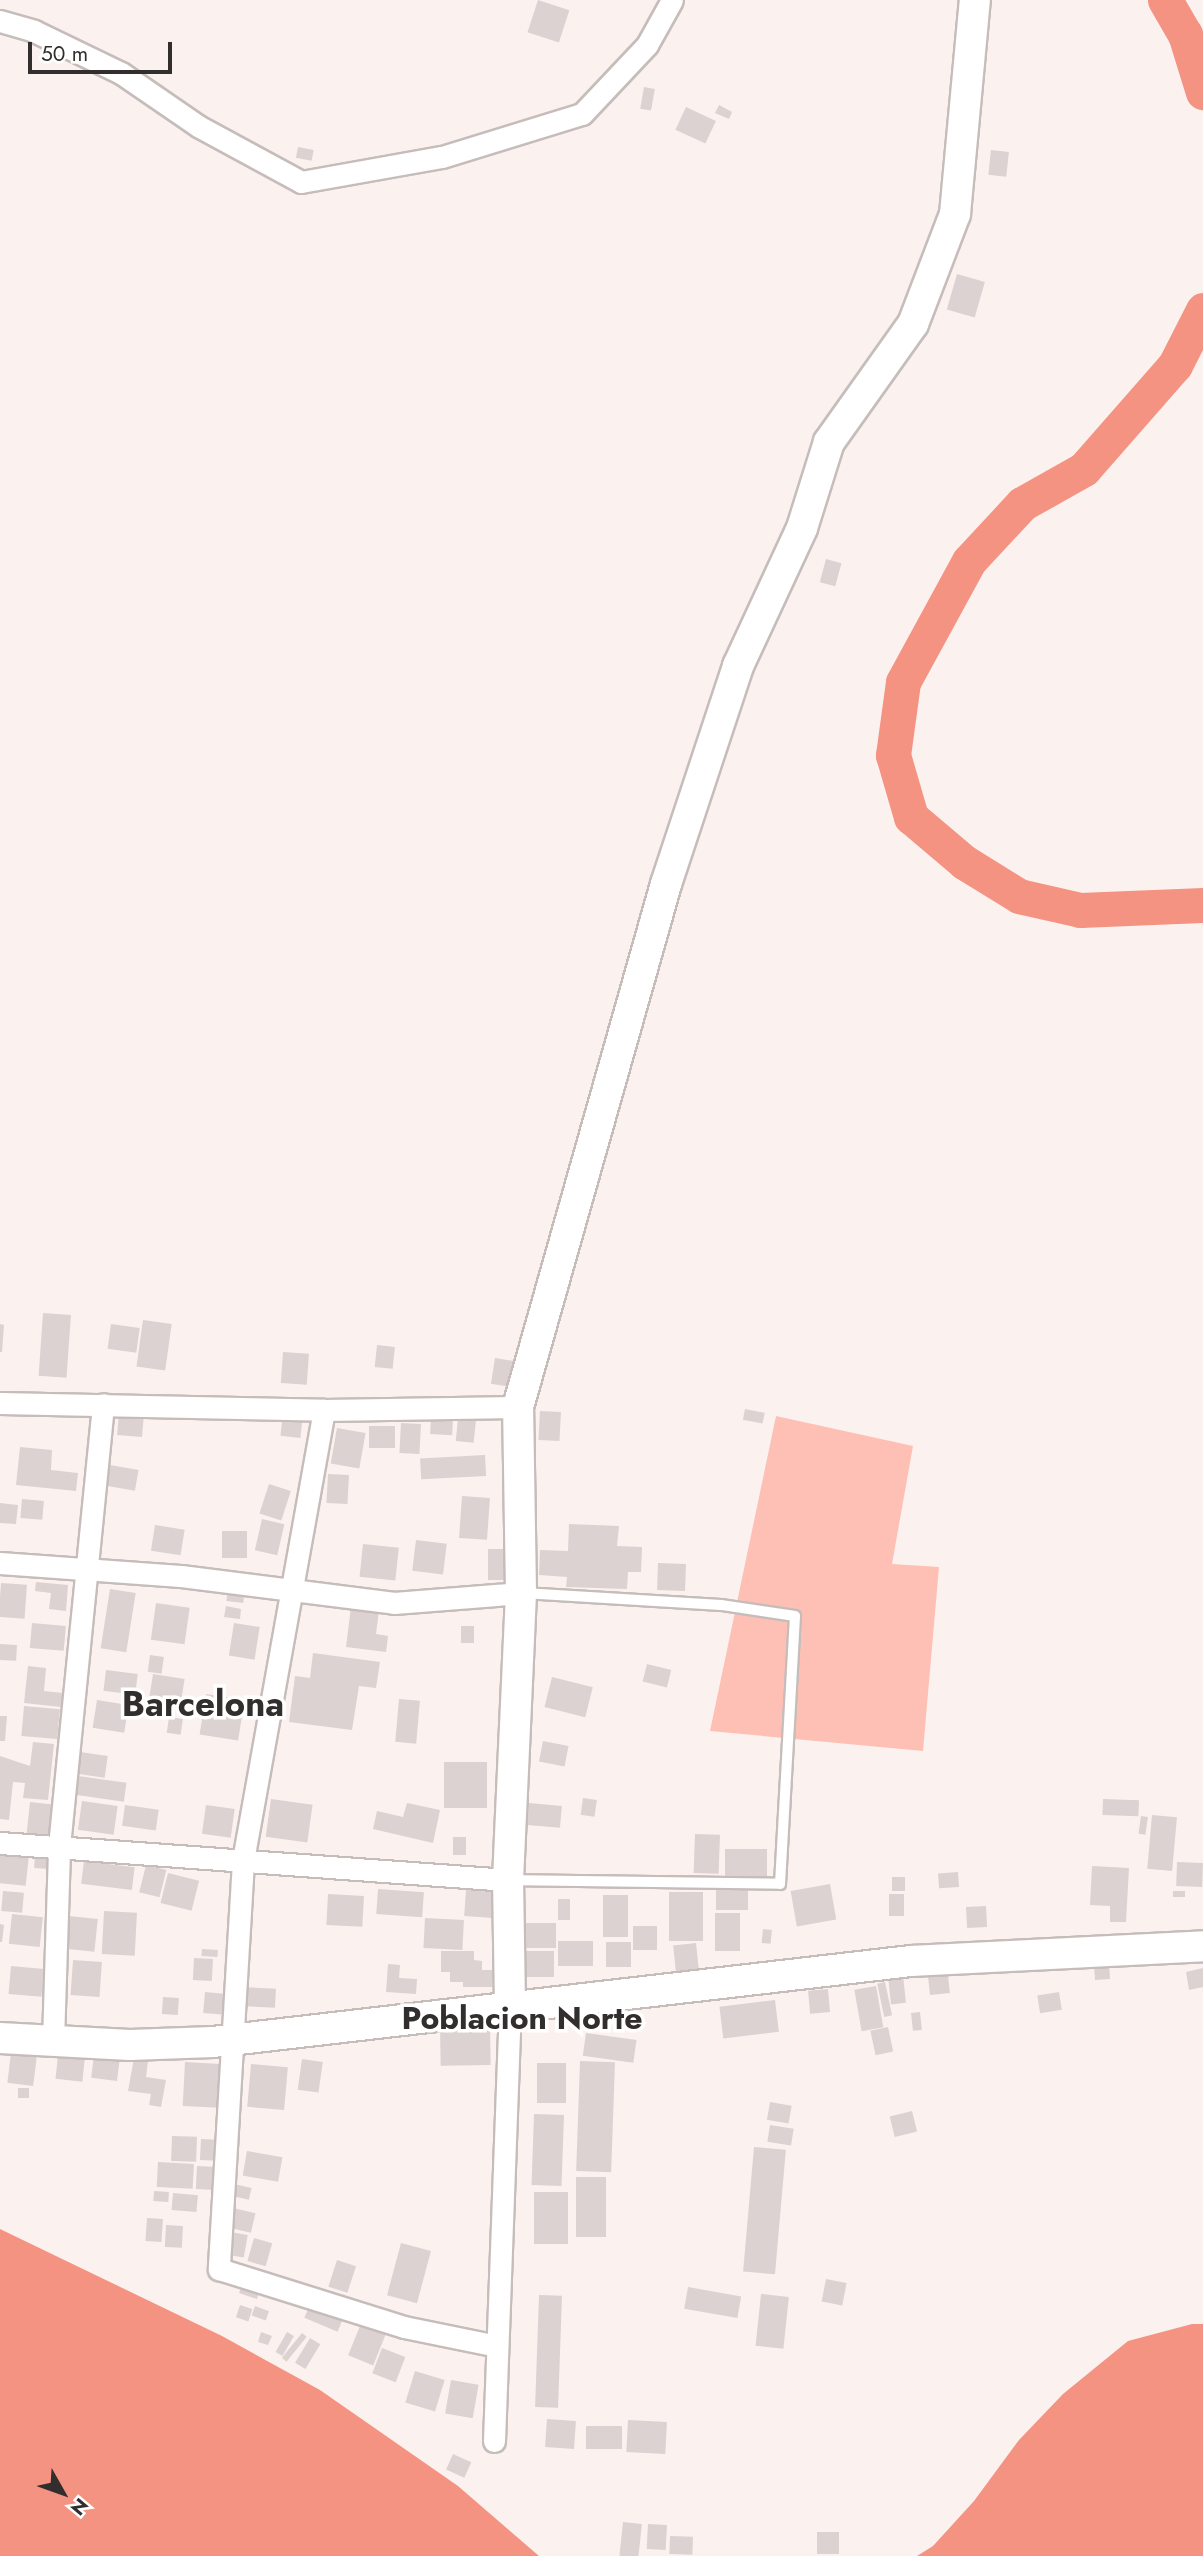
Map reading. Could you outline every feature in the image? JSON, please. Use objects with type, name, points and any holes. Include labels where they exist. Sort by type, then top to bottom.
[{"type":"street","points":[[0,21],[34,31],[121,73],[198,126],[301,182],[442,157],[582,114],[647,45],[672,0]]},
{"type":"street","points":[[494,2441],[510,2005],[508,1880],[520,1593],[518,1407],[666,884],[738,666],[802,528],[829,442],[913,324],[955,214],[975,0]]},
{"type":"street","points":[[0,1403],[324,1410],[518,1407]]},
{"type":"street","points":[[52,2040],[60,1846],[103,1404]]},
{"type":"street","points":[[324,1410],[288,1591],[243,1861],[219,2269],[404,2327],[497,2346]]},
{"type":"street","points":[[0,1563],[88,1569],[394,1603],[520,1593]]},
{"type":"street","points":[[0,1843],[508,1880]]},
{"type":"street","points":[[0,2038],[130,2045],[233,2040],[510,2005],[911,1961],[1203,1946]]},
{"type":"lane","points":[[508,1880],[780,1884],[795,1616],[721,1605],[520,1593]]},
{"type":"shaded area","points":[[776,1416],[913,1446],[892,1564],[939,1567],[923,1751],[710,1731]]},
{"type":"shaded area","points":[[0,2229],[222,2336],[320,2390],[458,2486],[539,2556],[0,2556]]},
{"type":"shaded area","points":[[1192,2324],[1203,2324],[1203,2556],[917,2556],[933,2546],[974,2501],[1019,2440],[1063,2394],[1128,2341]]},
{"type":"building","points":[[538,0],[569,10],[559,43],[527,32]]},
{"type":"building","points":[[644,87],[655,89],[651,111],[640,109]]},
{"type":"building","points":[[719,105],[732,112],[729,119],[715,113]]},
{"type":"building","points":[[686,107],[716,121],[705,144],[675,130]]},
{"type":"building","points":[[298,147],[314,150],[312,161],[296,158]]},
{"type":"building","points":[[991,150],[1009,152],[1006,177],[988,175]]},
{"type":"building","points":[[957,274],[985,282],[975,318],[947,310]]},
{"type":"building","points":[[826,559],[841,563],[835,586],[820,582]]},
{"type":"building","points":[[43,1313],[71,1315],[67,1378],[39,1376]]},
{"type":"building","points":[[143,1320],[172,1324],[165,1371],[136,1367]]},
{"type":"building","points":[[0,1324],[4,1325],[2,1352],[0,1352]]},
{"type":"building","points":[[111,1324],[140,1328],[136,1353],[108,1349]]},
{"type":"building","points":[[377,1345],[395,1347],[393,1369],[375,1367]]},
{"type":"building","points":[[283,1352],[309,1354],[307,1385],[281,1383]]},
{"type":"building","points":[[495,1358],[519,1362],[515,1387],[491,1384]]},
{"type":"building","points":[[745,1409],[765,1413],[763,1424],[743,1420]]},
{"type":"building","points":[[540,1411],[561,1412],[559,1441],[538,1440]]},
{"type":"building","points":[[283,1412],[303,1414],[300,1438],[280,1436]]},
{"type":"building","points":[[119,1413],[144,1415],[142,1437],[117,1435]]},
{"type":"building","points":[[431,1418],[453,1419],[452,1435],[430,1434]]},
{"type":"building","points":[[458,1419],[476,1421],[474,1443],[456,1441]]},
{"type":"building","points":[[401,1423],[421,1424],[419,1454],[399,1453]]},
{"type":"building","points":[[369,1426],[395,1426],[395,1448],[369,1448]]},
{"type":"building","points":[[337,1428],[366,1433],[359,1468],[331,1463]]},
{"type":"building","points":[[20,1447],[52,1450],[51,1470],[78,1473],[76,1491],[16,1485]]},
{"type":"building","points":[[485,1455],[486,1476],[421,1479],[420,1458]]},
{"type":"building","points":[[110,1465],[139,1470],[135,1491],[106,1486]]},
{"type":"building","points":[[328,1474],[349,1475],[347,1504],[326,1503]]},
{"type":"building","points":[[269,1484],[291,1491],[281,1521],[259,1513]]},
{"type":"building","points":[[462,1496],[490,1498],[487,1540],[459,1538]]},
{"type":"building","points":[[22,1499],[44,1501],[42,1520],[20,1518]]},
{"type":"building","points":[[0,1503],[18,1505],[16,1524],[0,1523]]},
{"type":"building","points":[[262,1519],[284,1524],[277,1555],[255,1550]]},
{"type":"building","points":[[569,1524],[619,1526],[617,1546],[642,1547],[641,1572],[628,1572],[627,1589],[566,1587],[567,1577],[539,1575],[540,1550],[568,1551]]},
{"type":"building","points":[[155,1525],[185,1530],[181,1555],[151,1551]]},
{"type":"building","points":[[222,1531],[247,1531],[247,1558],[222,1558]]},
{"type":"building","points":[[416,1540],[447,1544],[443,1575],[412,1571]]},
{"type":"building","points":[[363,1544],[399,1548],[395,1581],[360,1577]]},
{"type":"building","points":[[488,1549],[517,1549],[517,1580],[488,1580]]},
{"type":"building","points":[[658,1563],[686,1564],[685,1591],[657,1590]]},
{"type":"building","points":[[36,1582],[68,1585],[66,1611],[49,1609],[51,1593],[35,1591]]},
{"type":"building","points":[[1,1583],[27,1585],[25,1619],[0,1617]]},
{"type":"building","points":[[228,1588],[245,1590],[243,1603],[226,1601]]},
{"type":"building","points":[[110,1589],[136,1593],[126,1652],[101,1648]]},
{"type":"building","points":[[156,1603],[190,1608],[185,1644],[151,1640]]},
{"type":"building","points":[[226,1606],[241,1609],[240,1619],[224,1617]]},
{"type":"building","points":[[351,1607],[379,1611],[376,1634],[388,1636],[386,1652],[346,1647]]},
{"type":"building","points":[[32,1623],[66,1626],[64,1651],[30,1648]]},
{"type":"building","points":[[234,1623],[260,1627],[255,1660],[229,1656]]},
{"type":"building","points":[[461,1626],[474,1626],[474,1643],[461,1643]]},
{"type":"building","points":[[0,1644],[17,1645],[16,1661],[0,1660]]},
{"type":"building","points":[[313,1653],[380,1662],[376,1688],[359,1686],[352,1730],[289,1722],[295,1676],[310,1678]]},
{"type":"building","points":[[150,1655],[164,1657],[161,1674],[148,1672]]},
{"type":"building","points":[[647,1664],[671,1670],[667,1688],[643,1681]]},
{"type":"building","points":[[28,1666],[46,1668],[44,1691],[63,1693],[61,1707],[24,1703]]},
{"type":"building","points":[[106,1670],[138,1674],[135,1695],[103,1691]]},
{"type":"building","points":[[153,1674],[185,1679],[181,1702],[149,1697]]},
{"type":"building","points":[[552,1677],[593,1687],[585,1717],[545,1707]]},
{"type":"building","points":[[206,1694],[245,1700],[238,1741],[200,1734]]},
{"type":"building","points":[[399,1699],[420,1701],[416,1744],[395,1742]]},
{"type":"building","points":[[97,1700],[129,1705],[124,1733],[93,1728]]},
{"type":"building","points":[[24,1706],[60,1709],[57,1739],[21,1736]]},
{"type":"building","points":[[0,1716],[7,1716],[5,1741],[0,1741]]},
{"type":"building","points":[[169,1717],[183,1719],[181,1735],[167,1733]]},
{"type":"building","points":[[543,1741],[569,1746],[565,1767],[539,1762]]},
{"type":"building","points":[[33,1742],[54,1744],[48,1800],[23,1798],[25,1783],[13,1782],[9,1820],[0,1819],[0,1756],[30,1766]]},
{"type":"building","points":[[80,1752],[108,1756],[105,1778],[77,1774]]},
{"type":"building","points":[[444,1762],[487,1762],[487,1808],[444,1808]]},
{"type":"building","points":[[78,1776],[127,1783],[124,1802],[75,1795]]},
{"type":"building","points":[[583,1798],[597,1800],[594,1817],[581,1815]]},
{"type":"building","points":[[271,1799],[313,1805],[307,1842],[266,1837]]},
{"type":"building","points":[[1103,1799],[1139,1800],[1138,1816],[1102,1815]]},
{"type":"building","points":[[82,1801],[118,1806],[114,1835],[78,1830]]},
{"type":"building","points":[[30,1802],[60,1805],[56,1840],[26,1837]]},
{"type":"building","points":[[407,1803],[440,1810],[433,1843],[373,1829],[377,1811],[403,1817]]},
{"type":"building","points":[[529,1803],[562,1806],[560,1828],[527,1825]]},
{"type":"building","points":[[125,1805],[159,1810],[156,1831],[122,1826]]},
{"type":"building","points":[[206,1805],[235,1809],[231,1838],[202,1834]]},
{"type":"building","points":[[1152,1815],[1177,1817],[1172,1871],[1147,1869]]},
{"type":"building","points":[[1141,1816],[1148,1817],[1145,1835],[1138,1834]]},
{"type":"building","points":[[695,1834],[720,1835],[719,1874],[694,1873]]},
{"type":"building","points":[[453,1837],[466,1837],[466,1855],[453,1855]]},
{"type":"building","points":[[725,1849],[767,1849],[767,1878],[725,1878]]},
{"type":"building","points":[[0,1853],[29,1856],[26,1886],[0,1883]]},
{"type":"building","points":[[35,1855],[50,1856],[49,1869],[34,1868]]},
{"type":"building","points":[[84,1861],[135,1867],[132,1890],[81,1884]]},
{"type":"building","points":[[1177,1862],[1203,1863],[1202,1887],[1176,1886]]},
{"type":"building","points":[[146,1865],[166,1870],[160,1897],[139,1892]]},
{"type":"building","points":[[1092,1866],[1129,1868],[1126,1922],[1110,1922],[1110,1906],[1090,1905]]},
{"type":"building","points":[[958,1872],[959,1887],[939,1888],[938,1873]]},
{"type":"building","points":[[168,1873],[199,1881],[192,1911],[161,1903]]},
{"type":"building","points":[[892,1877],[905,1877],[905,1891],[892,1891]]},
{"type":"building","points":[[716,1884],[748,1884],[748,1910],[716,1910]]},
{"type":"building","points":[[830,1884],[836,1919],[797,1926],[791,1891]]},
{"type":"building","points":[[378,1889],[424,1892],[422,1917],[376,1914]]},
{"type":"building","points":[[466,1890],[498,1892],[496,1918],[464,1916]]},
{"type":"building","points":[[3,1891],[24,1893],[22,1913],[1,1911]]},
{"type":"building","points":[[1173,1891],[1185,1891],[1185,1897],[1173,1897]]},
{"type":"building","points":[[669,1892],[703,1892],[703,1941],[669,1941]]},
{"type":"building","points":[[328,1894],[364,1896],[362,1927],[326,1925]]},
{"type":"building","points":[[889,1894],[904,1894],[904,1916],[889,1916]]},
{"type":"building","points":[[603,1895],[628,1895],[628,1937],[603,1937]]},
{"type":"building","points":[[558,1899],[570,1899],[570,1920],[558,1920]]},
{"type":"building","points":[[986,1906],[987,1927],[967,1928],[966,1907]]},
{"type":"building","points":[[104,1911],[137,1913],[135,1956],[102,1954]]},
{"type":"building","points":[[715,1913],[740,1913],[740,1951],[715,1951]]},
{"type":"building","points":[[12,1914],[43,1917],[40,1947],[9,1944]]},
{"type":"building","points":[[69,1916],[98,1919],[94,1952],[66,1949]]},
{"type":"building","points":[[425,1918],[464,1920],[462,1950],[423,1948]]},
{"type":"building","points":[[516,1923],[556,1923],[556,1948],[516,1948]]},
{"type":"building","points":[[0,1924],[4,1925],[2,1942],[0,1942]]},
{"type":"building","points":[[633,1926],[657,1926],[657,1950],[633,1950]]},
{"type":"building","points":[[763,1929],[772,1930],[770,1944],[762,1943]]},
{"type":"building","points":[[558,1941],[593,1941],[593,1966],[558,1966]]},
{"type":"building","points":[[606,1942],[631,1942],[631,1967],[606,1967]]},
{"type":"building","points":[[696,1943],[699,1974],[676,1976],[673,1945]]},
{"type":"building","points":[[202,1949],[218,1950],[217,1957],[202,1956]]},
{"type":"building","points":[[441,1951],[474,1951],[474,1960],[482,1961],[482,1970],[493,1970],[492,1987],[463,1987],[463,1982],[450,1982],[450,1972],[441,1972]]},
{"type":"building","points":[[522,1951],[554,1951],[554,1977],[522,1977]]},
{"type":"building","points":[[194,1958],[213,1959],[212,1981],[193,1980]]},
{"type":"building","points":[[73,1960],[102,1962],[99,1997],[71,1995]]},
{"type":"building","points":[[388,1964],[400,1965],[399,1978],[417,1979],[416,1994],[386,1992]]},
{"type":"building","points":[[1109,1964],[1110,1979],[1095,1980],[1094,1965]]},
{"type":"building","points":[[11,1966],[44,1969],[41,1997],[9,1994]]},
{"type":"building","points":[[1203,1968],[1203,1987],[1189,1990],[1186,1972]]},
{"type":"building","points":[[903,1975],[906,2003],[891,2004],[888,1977]]},
{"type":"building","points":[[948,1975],[950,1993],[930,1995],[928,1977]]},
{"type":"building","points":[[885,1982],[892,2015],[884,2017],[877,1984]]},
{"type":"building","points":[[876,1986],[883,2027],[862,2031],[854,1990]]},
{"type":"building","points":[[242,1987],[276,1989],[275,2008],[241,2006]]},
{"type":"building","points":[[828,1989],[830,2012],[810,2014],[808,1991]]},
{"type":"building","points":[[205,1992],[227,1994],[225,2015],[203,2013]]},
{"type":"building","points":[[1059,1992],[1062,2010],[1040,2013],[1037,1995]]},
{"type":"building","points":[[163,1997],[179,1998],[178,2015],[162,2014]]},
{"type":"building","points":[[775,2000],[779,2032],[723,2039],[719,2007]]},
{"type":"building","points":[[920,2012],[922,2030],[913,2031],[911,2013]]},
{"type":"building","points":[[490,2026],[491,2065],[441,2066],[440,2027]]},
{"type":"building","points":[[888,2027],[893,2051],[876,2055],[870,2031]]},
{"type":"building","points":[[586,2033],[637,2040],[633,2063],[583,2056]]},
{"type":"building","points":[[11,2053],[37,2056],[33,2086],[7,2083]]},
{"type":"building","points":[[58,2055],[85,2058],[82,2082],[55,2079]]},
{"type":"building","points":[[94,2055],[120,2058],[117,2081],[91,2078]]},
{"type":"building","points":[[134,2058],[148,2061],[146,2077],[166,2080],[161,2107],[149,2105],[151,2094],[128,2091]]},
{"type":"building","points":[[302,2059],[323,2062],[318,2093],[298,2090]]},
{"type":"building","points":[[580,2061],[615,2062],[611,2172],[576,2171]]},
{"type":"building","points":[[185,2062],[221,2064],[219,2108],[183,2106]]},
{"type":"building","points":[[537,2063],[566,2063],[566,2103],[537,2103]]},
{"type":"building","points":[[251,2064],[288,2067],[284,2110],[247,2107]]},
{"type":"building","points":[[18,2088],[29,2088],[29,2098],[18,2098]]},
{"type":"building","points":[[770,2102],[792,2106],[789,2124],[767,2120]]},
{"type":"building","points":[[912,2111],[917,2131],[895,2137],[890,2117]]},
{"type":"building","points":[[534,2114],[564,2115],[562,2186],[532,2185]]},
{"type":"building","points":[[770,2125],[794,2129],[791,2146],[767,2142]]},
{"type":"building","points":[[172,2136],[197,2137],[196,2162],[171,2161]]},
{"type":"building","points":[[201,2139],[222,2140],[221,2161],[200,2160]]},
{"type":"building","points":[[754,2147],[786,2150],[775,2274],[743,2272]]},
{"type":"building","points":[[247,2151],[282,2157],[278,2182],[243,2176]]},
{"type":"building","points":[[158,2162],[194,2164],[193,2189],[157,2187]]},
{"type":"building","points":[[197,2166],[217,2167],[216,2190],[196,2189]]},
{"type":"building","points":[[576,2177],[606,2177],[606,2237],[576,2237]]},
{"type":"building","points":[[234,2184],[252,2188],[249,2200],[231,2196]]},
{"type":"building","points":[[154,2191],[169,2192],[168,2202],[153,2201]]},
{"type":"building","points":[[534,2192],[568,2192],[568,2244],[534,2244]]},
{"type":"building","points":[[173,2193],[198,2195],[196,2212],[172,2210]]},
{"type":"building","points":[[233,2208],[255,2213],[251,2233],[229,2227]]},
{"type":"building","points":[[147,2218],[163,2219],[161,2242],[145,2241]]},
{"type":"building","points":[[166,2225],[183,2226],[182,2248],[165,2247]]},
{"type":"building","points":[[231,2232],[248,2235],[244,2258],[227,2255]]},
{"type":"building","points":[[254,2238],[272,2243],[266,2266],[247,2261]]},
{"type":"building","points":[[401,2243],[431,2251],[417,2303],[387,2295]]},
{"type":"building","points":[[337,2260],[356,2266],[347,2293],[328,2287]]},
{"type":"building","points":[[826,2279],[847,2283],[842,2306],[822,2302]]},
{"type":"building","points":[[242,2285],[259,2292],[257,2299],[239,2293]]},
{"type":"building","points":[[688,2287],[741,2296],[737,2318],[684,2309]]},
{"type":"building","points":[[761,2294],[789,2297],[783,2349],[756,2346]]},
{"type":"building","points":[[539,2295],[562,2296],[558,2408],[535,2407]]},
{"type":"building","points":[[311,2302],[344,2316],[337,2332],[304,2318]]},
{"type":"building","points":[[240,2305],[252,2309],[248,2321],[236,2317]]},
{"type":"building","points":[[255,2306],[269,2311],[266,2321],[252,2315]]},
{"type":"building","points":[[362,2321],[387,2331],[373,2365],[348,2355]]},
{"type":"building","points":[[261,2332],[272,2336],[268,2345],[258,2342]]},
{"type":"building","points":[[287,2332],[294,2336],[282,2356],[275,2352]]},
{"type":"building","points":[[302,2333],[307,2337],[287,2362],[282,2358]]},
{"type":"building","points":[[310,2338],[320,2344],[305,2369],[295,2363]]},
{"type":"building","points":[[382,2348],[405,2357],[396,2382],[372,2373]]},
{"type":"building","points":[[415,2371],[445,2380],[435,2412],[405,2403]]},
{"type":"building","points":[[451,2380],[479,2385],[473,2418],[445,2413]]},
{"type":"building","points":[[547,2419],[576,2421],[574,2449],[545,2447]]},
{"type":"building","points":[[628,2420],[667,2422],[665,2454],[626,2452]]},
{"type":"building","points":[[586,2426],[622,2426],[622,2449],[586,2449]]},
{"type":"building","points":[[453,2454],[471,2462],[464,2478],[446,2470]]},
{"type":"building","points":[[623,2522],[642,2524],[639,2556],[619,2556]]},
{"type":"building","points":[[648,2524],[667,2525],[666,2550],[647,2549]]},
{"type":"building","points":[[817,2532],[839,2532],[839,2554],[817,2554]]},
{"type":"building","points":[[670,2536],[693,2537],[692,2555],[669,2554]]},
{"type":"waterway","points":[[1165,0],[1185,34],[1203,92]]},
{"type":"waterway","points":[[1203,310],[1175,365],[1084,469],[1022,504],[969,561],[903,682],[893,755],[911,817],[964,862],[1019,896],[1080,910],[1203,905]]},
{"type":"district","name":"Barcelona","points":[[203,1704]]},
{"type":"district","name":"Poblacion Norte","points":[[522,2018]]}]
